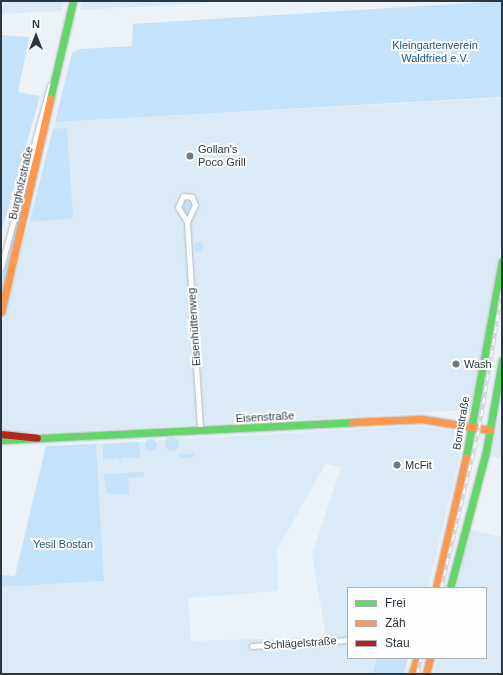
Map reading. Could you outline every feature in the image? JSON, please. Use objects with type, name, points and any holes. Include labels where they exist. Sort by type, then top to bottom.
[{"type":"street","name":"Burgholzstraße","points":[[1,267],[60,58],[73,1]]},
{"type":"street","name":"Burgholzstraße","points":[[1,312],[48,101]]},
{"type":"street","name":"Eisenhüttenweg","points":[[187,222],[195,204],[192,197],[183,196],[178,207],[187,222],[200,431]]},
{"type":"street","name":"Bornstraße","points":[[436,587],[472,426],[502,262]]},
{"type":"street","points":[[450,587],[490,430],[502,360]]},
{"type":"street","name":"Eisenstraße","points":[[1,440],[422,419],[490,430]]},
{"type":"street","name":"Eisenstraße","points":[[1,434],[39,439]]},
{"type":"street","name":"Schlägelstraße","points":[[252,646],[347,640]]},
{"type":"street","points":[[412,674],[417,659]]},
{"type":"street","points":[[426,674],[430,659]]},
{"type":"shaded area","points":[[1,1],[65,1],[61,11],[1,14]]},
{"type":"shaded area","points":[[82,1],[234,1],[81,10]]},
{"type":"shaded area","points":[[502,98],[502,239],[471,410],[52,432],[1,432],[1,328],[55,122]]},
{"type":"shaded area","points":[[502,408],[502,459],[491,456]]},
{"type":"shaded area","points":[[420,426],[454,431],[460,438],[461,451],[428,587],[347,587],[347,659],[378,659],[373,674],[1,674],[1,587],[104,581],[96,444]],"holes":[[[326,463],[341,468],[312,555],[326,637],[191,641],[188,598],[278,591],[277,550]]]},
{"type":"shaded area","points":[[471,530],[502,537],[502,674],[433,674],[437,659],[487,659],[487,587],[456,587]]},
{"type":"green space","name":"Kleingartenverein Waldfried e.V.","points":[[502,1],[502,97],[55,122],[72,53],[80,49],[132,46],[133,24]]},
{"type":"green space","points":[[1,35],[29,37],[18,92],[40,96],[1,234]]},
{"type":"green space","points":[[67,128],[73,218],[30,222],[53,129]]},
{"type":"green space","points":[[36,147],[28,189],[1,296],[1,277]]},
{"type":"green space","points":[[184,200],[192,204],[187,216],[181,205]]},
{"type":"green space","points":[[199,242],[204,247],[199,252],[194,247]]},
{"type":"green space","points":[[172,437],[177,439],[179,444],[177,449],[172,451],[167,449],[165,444],[167,439]]},
{"type":"green space","points":[[149,439],[153,439],[157,445],[153,451],[149,451],[145,447],[145,443]]},
{"type":"green space","points":[[139,442],[140,457],[121,458],[121,463],[118,458],[103,459],[103,444]]},
{"type":"green space","name":"Yesil Bostan","points":[[96,444],[104,581],[1,587],[1,575],[15,576],[46,446]]},
{"type":"green space","points":[[192,449],[194,457],[180,458],[179,454],[191,454]]},
{"type":"green space","points":[[144,472],[144,477],[128,478],[129,495],[106,493],[104,474]]},
{"type":"green space","points":[[377,659],[408,659],[404,674],[373,674]]},
{"type":"railway","points":[[441,587],[479,428],[502,291]]},
{"type":"railway","points":[[417,674],[421,659]]},
{"type":"traffic: fast","points":[[50,99],[73,1]]},
{"type":"traffic: fast","points":[[466,457],[502,261]]},
{"type":"traffic: fast","points":[[450,587],[486,452],[502,360]]},
{"type":"traffic: fast","points":[[1,440],[353,422]]},
{"type":"traffic: slow","points":[[1,312],[50,99]]},
{"type":"traffic: slow","points":[[353,422],[422,419],[490,430]]},
{"type":"traffic: slow","points":[[436,587],[466,457]]},
{"type":"traffic: slow","points":[[412,674],[417,659]]},
{"type":"traffic: slow","points":[[426,674],[430,659]]},
{"type":"traffic: jam","points":[[1,434],[37,438]]},
{"type":"place","name":"Gollan's Poco Grill","points":[[190,156]]},
{"type":"place","name":"Wash","points":[[456,364]]},
{"type":"place","name":"McFit","points":[[397,465]]}]
